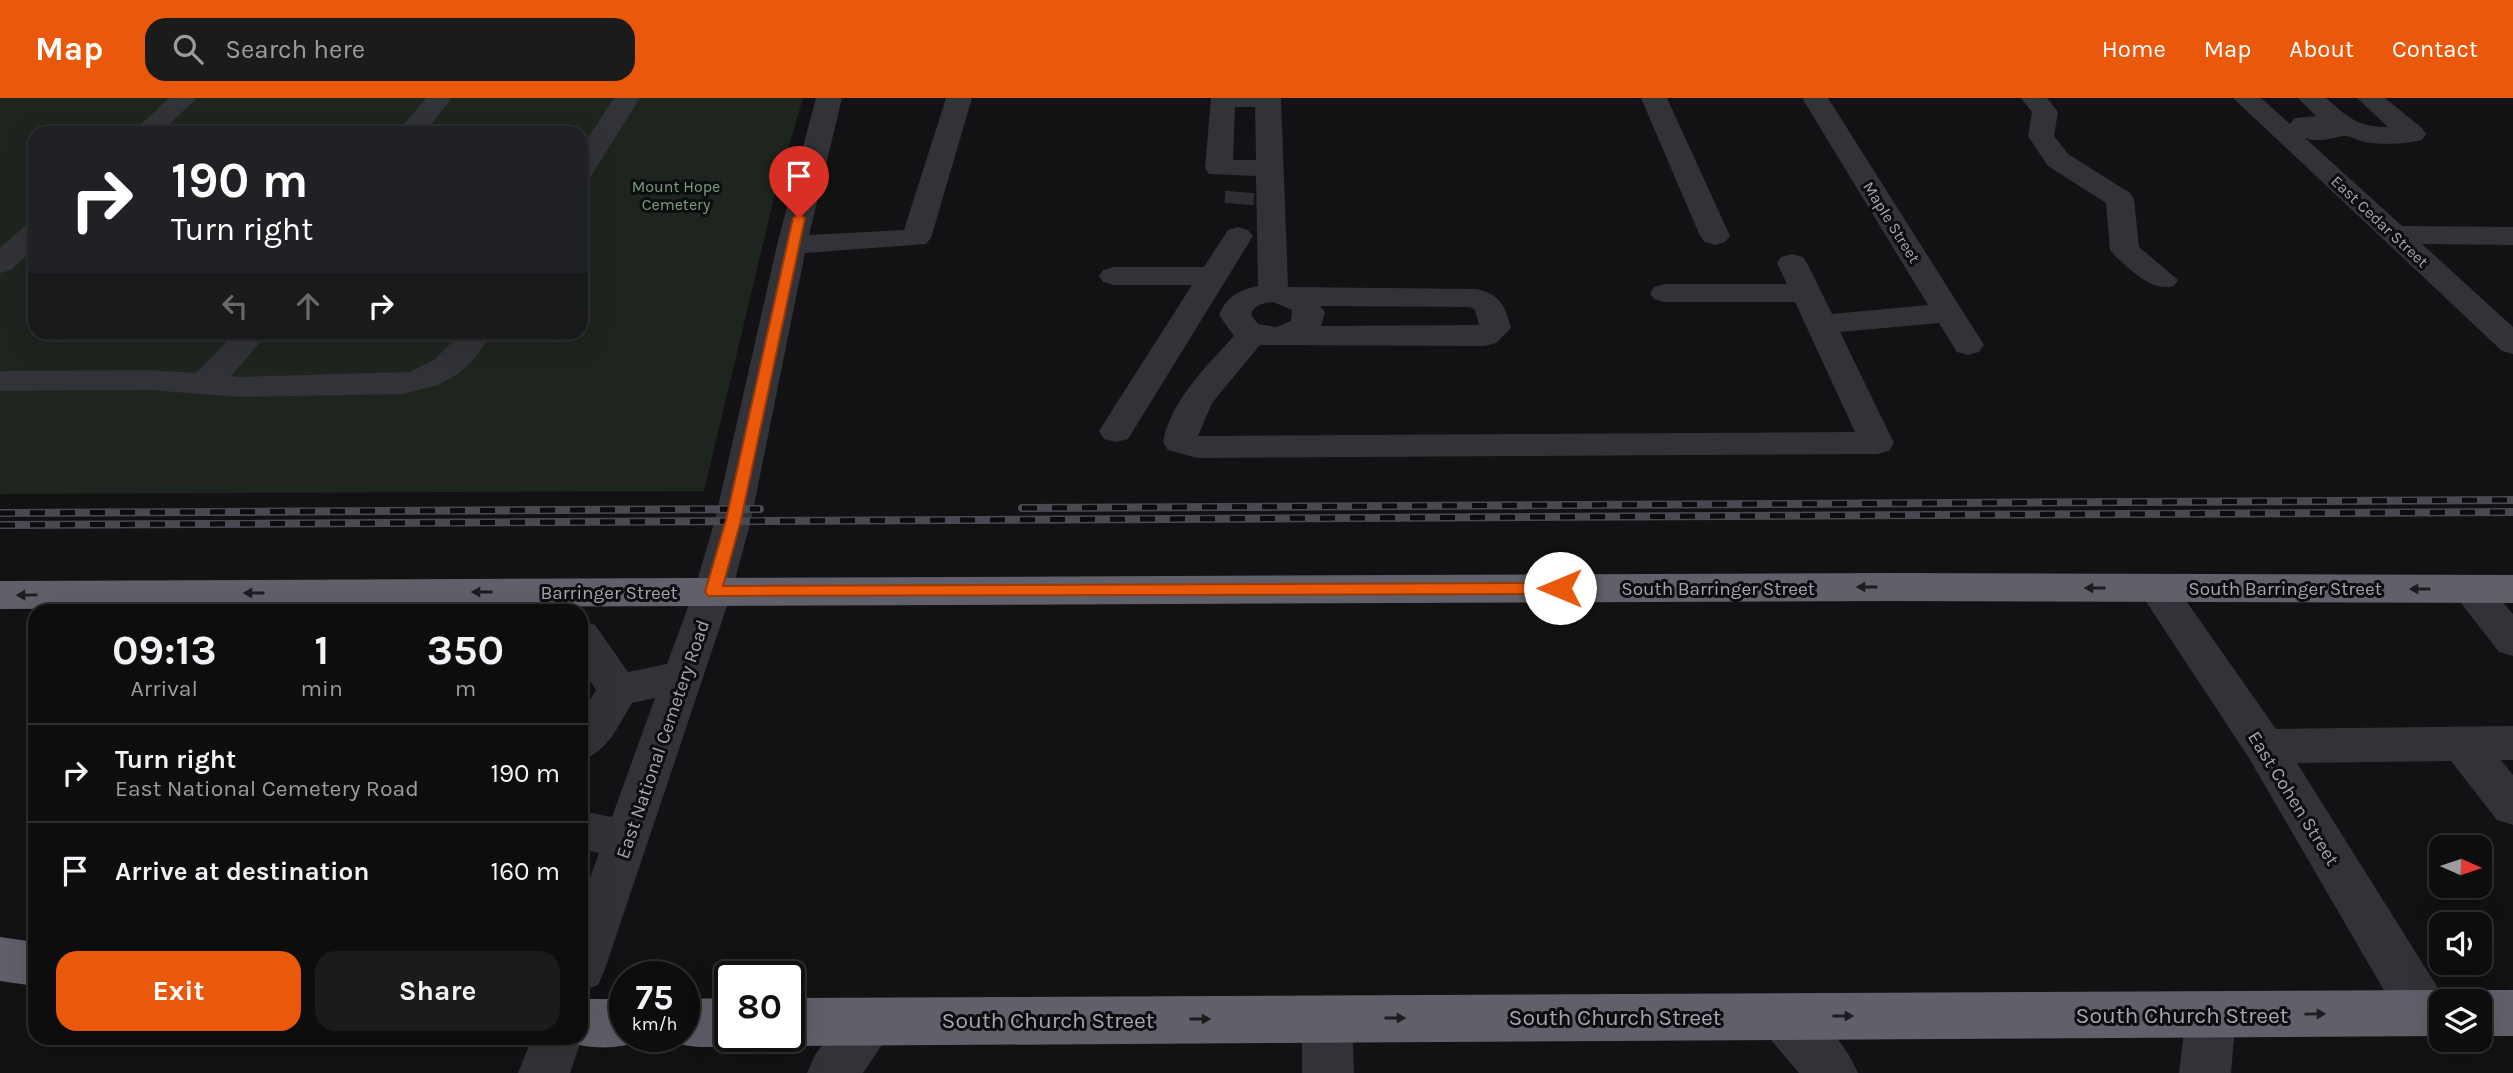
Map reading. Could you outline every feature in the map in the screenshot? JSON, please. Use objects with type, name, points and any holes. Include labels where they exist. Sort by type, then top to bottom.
[{"type":"highway","name":"South Barringer Street","points":[[713,592],[2513,589]]},
{"type":"highway","name":"Barringer Street","points":[[0,595],[576,601],[713,592]]},
{"type":"highway","points":[[0,959],[28,963]]},
{"type":"highway","name":"South Church Street","points":[[805,1022],[2429,1013]]},
{"type":"highway","points":[[2492,1013],[2513,1013]]},
{"type":"highway","points":[[588,1023],[609,1023]]},
{"type":"street","points":[[153,126],[184,98]]},
{"type":"street","points":[[416,126],[439,98]]},
{"type":"street","points":[[432,126],[455,98]]},
{"type":"street","points":[[588,159],[627,98]]},
{"type":"street","name":"East National Cemetery Road","points":[[588,949],[713,592],[733,520],[792,245],[829,98]]},
{"type":"street","points":[[792,245],[916,238],[959,98]]},
{"type":"street","points":[[1654,98],[1714,236]]},
{"type":"street","name":"Maple Street","points":[[1815,98],[1968,345]]},
{"type":"street","points":[[2034,98],[2045,112],[2041,136],[2058,160],[2120,199],[2125,250],[2163,280]]},
{"type":"street","name":"East Cedar Street","points":[[2246,98],[2290,129],[2394,234],[2513,344]]},
{"type":"street","points":[[2311,98],[2340,127]]},
{"type":"street","points":[[2290,129],[2304,124],[2322,123],[2369,135],[2413,134],[2370,98]]},
{"type":"street","points":[[1115,431],[1238,236],[1240,188],[1219,168],[1223,99],[1268,99],[1272,236],[1282,295]]},
{"type":"street","points":[[1240,188],[1270,168]]},
{"type":"street","points":[[2394,234],[2513,236]]},
{"type":"street","points":[[1238,236],[1272,236]]},
{"type":"street","points":[[13,260],[28,241]]},
{"type":"street","points":[[1252,334],[1208,388],[1181,429],[1180,442],[1197,447],[1877,443],[1792,263]]},
{"type":"street","points":[[1115,276],[1213,276]]},
{"type":"street","points":[[1665,293],[1806,293]]},
{"type":"street","points":[[1282,295],[1306,306],[1309,312],[1305,326],[1287,335]]},
{"type":"street","points":[[1282,295],[1478,298],[1490,306],[1495,328],[1485,336],[1252,334],[1237,323],[1237,308],[1251,297],[1282,295]]},
{"type":"street","points":[[1823,324],[1949,313]]},
{"type":"street","points":[[0,395],[135,394],[198,384],[243,340]]},
{"type":"street","points":[[0,381],[149,380],[240,387],[414,383],[440,372],[458,360],[472,340]]},
{"type":"street","name":"East Cohen Street","points":[[2156,588],[2264,746],[2429,1007]]},
{"type":"street","points":[[2469,589],[2513,641]]},
{"type":"street","points":[[588,709],[596,671],[683,676]]},
{"type":"street","points":[[2462,743],[2513,807]]},
{"type":"street","points":[[2264,746],[2513,743]]},
{"type":"street","points":[[588,831],[626,839]]},
{"type":"street","points":[[2204,1073],[2211,1015]]},
{"type":"street","points":[[1784,1017],[1832,1073]]},
{"type":"street","points":[[1327,1018],[1328,1073]]},
{"type":"street","points":[[833,1073],[868,1021]]},
{"type":"street","points":[[544,1073],[554,1045]]},
{"type":"green space","name":"Mount Hope Cemetery","points":[[0,98],[803,98],[774,198],[704,491],[0,494]]},
{"type":"tunnel","points":[[1239,204],[1240,192]]},
{"type":"railway","points":[[1022,508],[2513,500]]},
{"type":"railway","points":[[0,513],[760,509]]},
{"type":"railway","points":[[0,525],[2513,512]]},
{"type":"route","points":[[799,218],[733,520],[713,592],[1560,588]]}]
